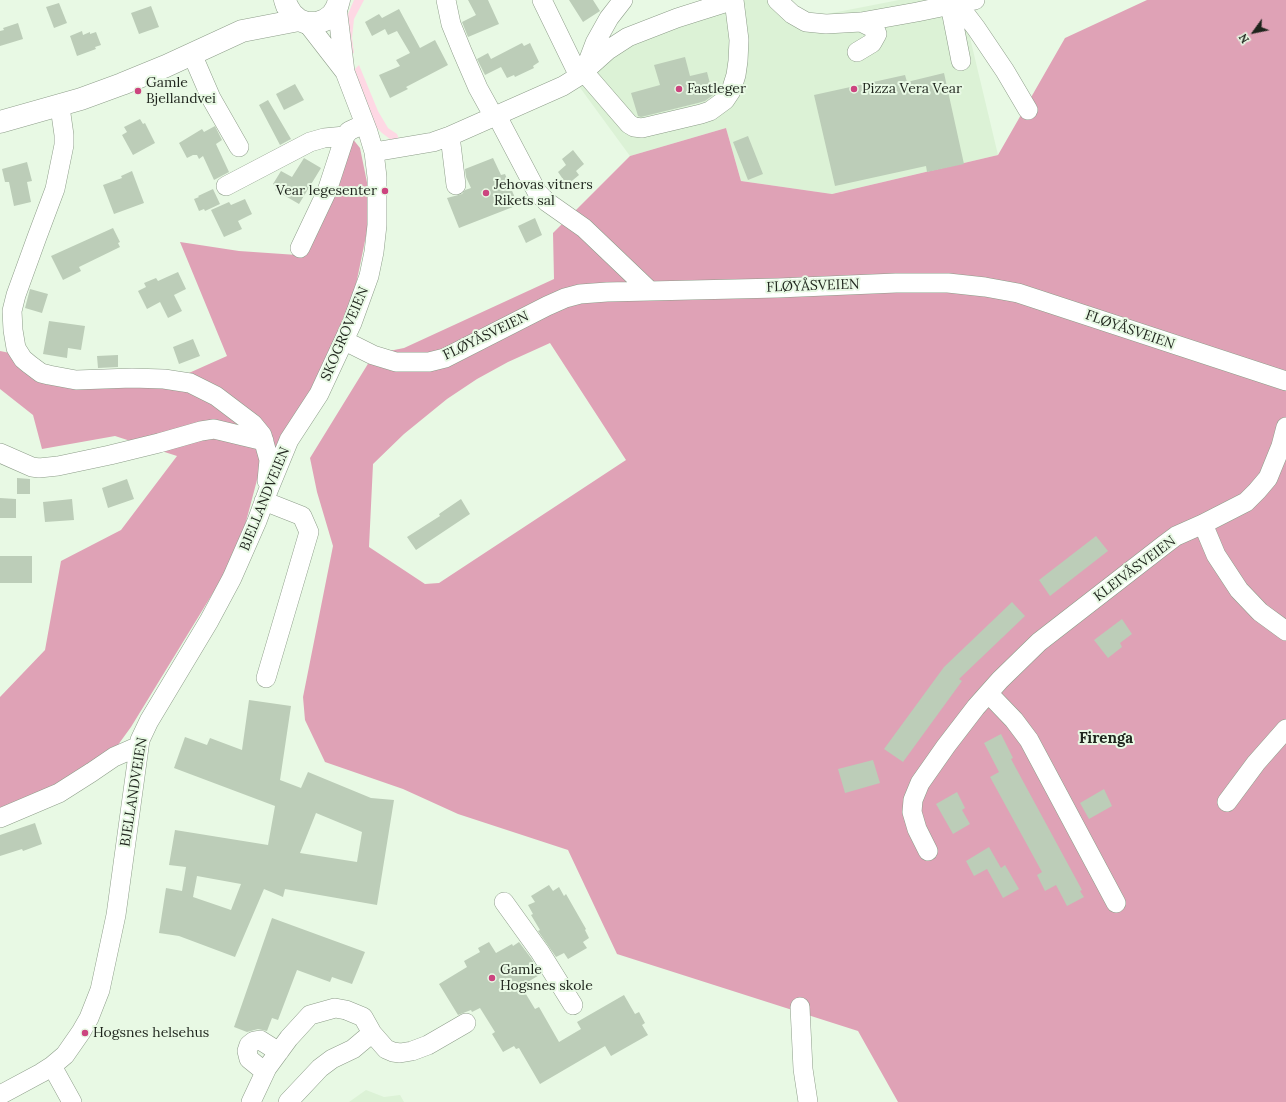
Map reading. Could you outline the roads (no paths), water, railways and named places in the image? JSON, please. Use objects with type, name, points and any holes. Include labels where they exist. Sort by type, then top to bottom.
[{"type":"main road","points":[[0,122],[80,99],[122,84],[192,54],[242,31],[281,0]]},
{"type":"main road","points":[[286,0],[287,6],[292,14],[303,22]]},
{"type":"main road","points":[[242,31],[303,22],[317,23],[332,15],[339,2]]},
{"type":"street","points":[[446,0],[451,24],[478,88],[496,116],[537,192],[547,202],[584,228],[650,291]]},
{"type":"street","points":[[374,152],[433,142],[450,136],[563,86],[581,74],[608,50],[628,37],[677,18],[734,0],[739,40],[736,76],[731,90],[725,100],[710,111],[656,126],[642,128],[634,127],[629,124],[581,74],[542,0]]},
{"type":"street","points":[[581,74],[595,43],[609,18],[623,0]]},
{"type":"street","points":[[777,0],[792,14],[806,22],[826,24],[861,22],[961,3]]},
{"type":"street","name":"SKOGROVEIEN","points":[[289,440],[319,394],[345,340],[361,300],[374,252],[377,225],[377,177],[374,152],[345,72],[339,2]]},
{"type":"street","points":[[961,3],[961,61]]},
{"type":"street","points":[[961,3],[1005,71],[1028,110]]},
{"type":"street","name":"SKOGROVEIEN","points":[[303,22],[345,72]]},
{"type":"street","points":[[857,52],[872,43],[877,34],[875,29],[861,22]]},
{"type":"street","points":[[192,54],[211,98],[239,147]]},
{"type":"street","points":[[56,106],[61,114],[64,145],[55,189],[29,258],[12,311],[16,348],[23,359],[41,373],[49,376],[76,380],[132,378],[164,379],[190,384],[216,396],[253,424],[262,435],[269,460],[266,496],[302,516],[309,532],[266,678]]},
{"type":"street","points":[[300,248],[327,191],[345,136],[349,131],[364,124]]},
{"type":"street","points":[[226,186],[310,142],[324,138],[345,136]]},
{"type":"street","points":[[450,136],[456,185]]},
{"type":"street","name":"FLØYÅSVEIEN","points":[[345,340],[373,355],[396,362],[429,362],[445,358],[459,352],[565,298],[580,294],[896,283],[948,283],[985,287],[1018,293],[1056,304],[1170,344],[1286,381]]},
{"type":"street","name":"KLEIVÅSVEIEN","points":[[928,851],[917,829],[912,812],[913,800],[920,783],[976,707],[1000,680],[1039,642],[1164,545],[1176,536],[1246,502],[1268,478],[1281,446],[1286,427]]},
{"type":"street","points":[[0,453],[32,467],[38,468],[58,466],[97,458],[214,429],[264,442]]},
{"type":"street","name":"BJELLANDVEIEN","points":[[0,1095],[52,1066],[65,1054],[89,1018],[100,990],[116,915],[139,746],[148,720],[209,621],[232,578],[289,440]]},
{"type":"street","points":[[1203,524],[1216,555],[1239,590],[1260,612],[1286,631]]},
{"type":"street","points":[[989,694],[1014,720],[1029,740],[1116,903]]},
{"type":"street","points":[[1226,802],[1256,763],[1286,729]]},
{"type":"street","points":[[0,818],[58,793],[114,757],[139,746]]},
{"type":"street","points":[[504,902],[540,952],[573,1005]]},
{"type":"street","points":[[800,1007],[803,1069],[808,1102]]},
{"type":"street","points":[[251,1102],[265,1072],[289,1038],[310,1015],[335,1008],[346,1010],[363,1017],[372,1033],[386,1049],[400,1053],[412,1051],[428,1045],[466,1023]]},
{"type":"street","points":[[288,1102],[320,1068],[332,1059],[353,1048],[372,1033]]},
{"type":"street","points":[[265,1072],[249,1059],[249,1045],[254,1041],[260,1040],[279,1052]]},
{"type":"street","points":[[52,1066],[72,1102]]},
{"type":"place","name":"Fastleger","points":[[679,89]]},
{"type":"place","name":"Pizza Vera Vear","points":[[854,89]]},
{"type":"place","name":"Gamle Bjellandvei","points":[[138,91]]},
{"type":"place","name":"Vear legesenter","points":[[385,191]]},
{"type":"place","name":"Jehovas vitners Rikets sal","points":[[486,193]]},
{"type":"place","name":"Gamle Hogsnes skole","points":[[492,978]]},
{"type":"place","name":"Hogsnes helsehus","points":[[85,1033]]},
{"type":"district","name":"Firenga","points":[[1106,739]]}]
